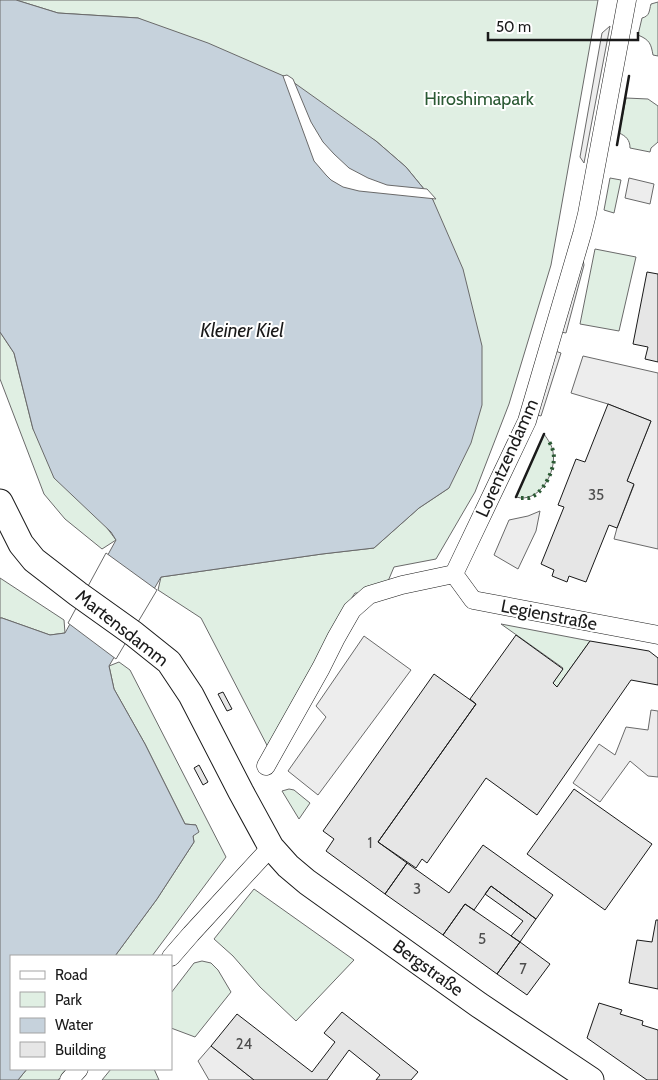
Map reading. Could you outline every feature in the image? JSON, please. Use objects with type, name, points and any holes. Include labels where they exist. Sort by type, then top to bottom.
[{"type":"street","name":"Lorentzendamm","points":[[454,574],[527,421],[587,214],[626,0]]},
{"type":"street","name":"Martensdamm","points":[[2,514],[21,544],[34,560],[169,662],[191,695],[271,847]]},
{"type":"street","name":"Legienstraße","points":[[454,574],[473,600],[658,635]]},
{"type":"street","points":[[266,766],[352,610],[368,595],[402,585],[454,574]]},
{"type":"street","points":[[172,956],[271,847]]},
{"type":"street","name":"Bergstraße","points":[[271,847],[288,866],[308,882],[479,1005],[591,1080]]},
{"type":"street","points":[[69,1080],[78,1070]]},
{"type":"green space","name":"Hiroshimapark","points":[[16,0],[598,0],[551,265],[509,404],[475,492],[436,559],[394,567],[383,593],[355,593],[329,633],[271,753],[201,618],[158,590],[161,577],[374,548],[419,508],[449,488],[433,200],[406,167],[376,141],[138,18],[58,13]]},
{"type":"green space","points":[[658,2],[658,56],[653,55],[651,45],[638,35],[642,18],[648,15],[651,4]]},
{"type":"green space","points":[[626,98],[648,99],[658,106],[658,142],[651,148],[650,152],[630,148],[627,139],[619,133]]},
{"type":"green space","points":[[610,178],[621,180],[614,213],[604,210]]},
{"type":"green space","points":[[595,249],[636,257],[619,331],[580,324]]},
{"type":"green space","points":[[0,332],[14,353],[33,429],[116,540],[102,549],[65,519],[44,494],[0,379]]},
{"type":"green space","points":[[544,434],[551,445],[554,460],[549,477],[545,485],[532,496],[516,497]]},
{"type":"green space","points":[[0,578],[64,620],[65,633],[50,635],[0,618]]},
{"type":"green space","points":[[501,624],[590,641],[557,687],[553,683],[563,668]]},
{"type":"green space","points":[[119,662],[130,670],[226,857],[153,955],[116,955],[157,899],[194,842],[193,836],[196,825],[185,824],[145,744],[114,689],[109,666]]},
{"type":"green space","points":[[294,790],[310,803],[299,819],[282,791]]},
{"type":"green space","points":[[254,889],[354,960],[296,1021],[214,939]]},
{"type":"green space","points":[[202,961],[211,963],[218,970],[231,992],[195,1037],[172,1028],[172,992],[194,963]]},
{"type":"green space","points":[[26,1070],[67,1070],[58,1080],[18,1080]]},
{"type":"green space","points":[[110,1070],[154,1070],[159,1080],[102,1080]]},
{"type":"shaded area","points":[[610,26],[584,163],[580,157],[602,33]]},
{"type":"shaded area","points":[[629,178],[654,184],[650,204],[625,198]]},
{"type":"shaded area","points":[[581,250],[584,265],[566,333],[561,332]]},
{"type":"shaded area","points":[[555,351],[561,353],[541,416],[534,414]]},
{"type":"shaded area","points":[[583,356],[658,373],[658,549],[614,539],[634,485],[627,481],[651,421],[608,404],[571,393]]},
{"type":"shaded area","points":[[540,511],[536,531],[518,569],[494,555],[509,520]]},
{"type":"shaded area","points":[[364,636],[411,670],[318,795],[288,771],[326,717],[316,706]]},
{"type":"shaded area","points":[[651,710],[658,711],[658,777],[648,776],[630,761],[600,802],[573,783],[599,744],[615,755],[626,727],[648,730]]},
{"type":"shaded area","points":[[211,1046],[254,1080],[209,1080],[198,1061]]},
{"type":"water","name":"Kleiner Kiel","points":[[0,0],[16,0],[58,13],[138,18],[208,43],[286,77],[376,141],[406,167],[433,200],[463,269],[482,346],[482,405],[471,443],[449,488],[419,508],[374,548],[161,577],[109,666],[114,689],[145,744],[185,824],[196,825],[199,832],[193,836],[194,842],[157,899],[116,955],[10,955],[10,1070],[26,1070],[18,1080],[0,1080],[0,618],[50,635],[65,633],[116,540],[111,532],[54,478],[33,429],[14,353],[0,332]]},
{"type":"pier","points":[[287,75],[293,79],[311,122],[323,142],[349,168],[387,185],[427,189],[436,199],[359,191],[343,187],[331,180],[314,161],[283,76]]},
{"type":"pier","points":[[106,553],[157,590],[116,659],[68,623]]},
{"type":"building","points":[[647,272],[658,274],[658,362],[645,359],[648,347],[633,344]]},
{"type":"building","points":[[608,404],[651,421],[627,481],[634,484],[617,528],[609,525],[586,582],[569,576],[567,582],[552,576],[554,570],[541,564],[564,507],[558,505],[576,459],[585,462]]},
{"type":"building","points":[[516,635],[563,669],[553,683],[557,687],[590,641],[649,651],[658,658],[658,685],[631,680],[537,815],[486,778],[427,863],[422,859],[416,868],[378,842],[476,704],[470,699]]},
{"type":"building","points":[[434,674],[476,704],[378,842],[407,863],[385,894],[326,851],[334,839],[323,831]]},
{"type":"building","points":[[223,692],[232,709],[227,711],[218,694]]},
{"type":"building","points":[[199,765],[208,782],[203,785],[194,768]]},
{"type":"building","points":[[574,789],[652,844],[605,910],[527,854]]},
{"type":"building","points":[[483,845],[553,895],[536,919],[491,886],[474,910],[465,904],[443,935],[385,894],[407,863],[449,893]]},
{"type":"building","points":[[491,886],[536,919],[520,942],[511,936],[523,921],[485,894]]},
{"type":"building","points":[[465,904],[520,942],[497,974],[443,935]]},
{"type":"building","points":[[656,920],[658,920],[658,989],[629,983],[637,940],[652,942]]},
{"type":"building","points":[[520,942],[550,964],[527,995],[497,974]]},
{"type":"building","points":[[599,1003],[622,1010],[620,1014],[643,1021],[642,1025],[658,1030],[658,1080],[647,1080],[587,1038]]},
{"type":"building","points":[[342,1012],[418,1072],[411,1080],[376,1080],[380,1075],[349,1050],[327,1080],[254,1080],[211,1046],[237,1014],[312,1072],[335,1042],[324,1033]]},
{"type":"hedge","points":[[521,498],[534,496],[543,487],[549,476],[554,456],[553,449],[548,440]]},
{"type":"wall","points":[[617,145],[629,76]]},
{"type":"wall","points":[[516,497],[544,434]]}]
